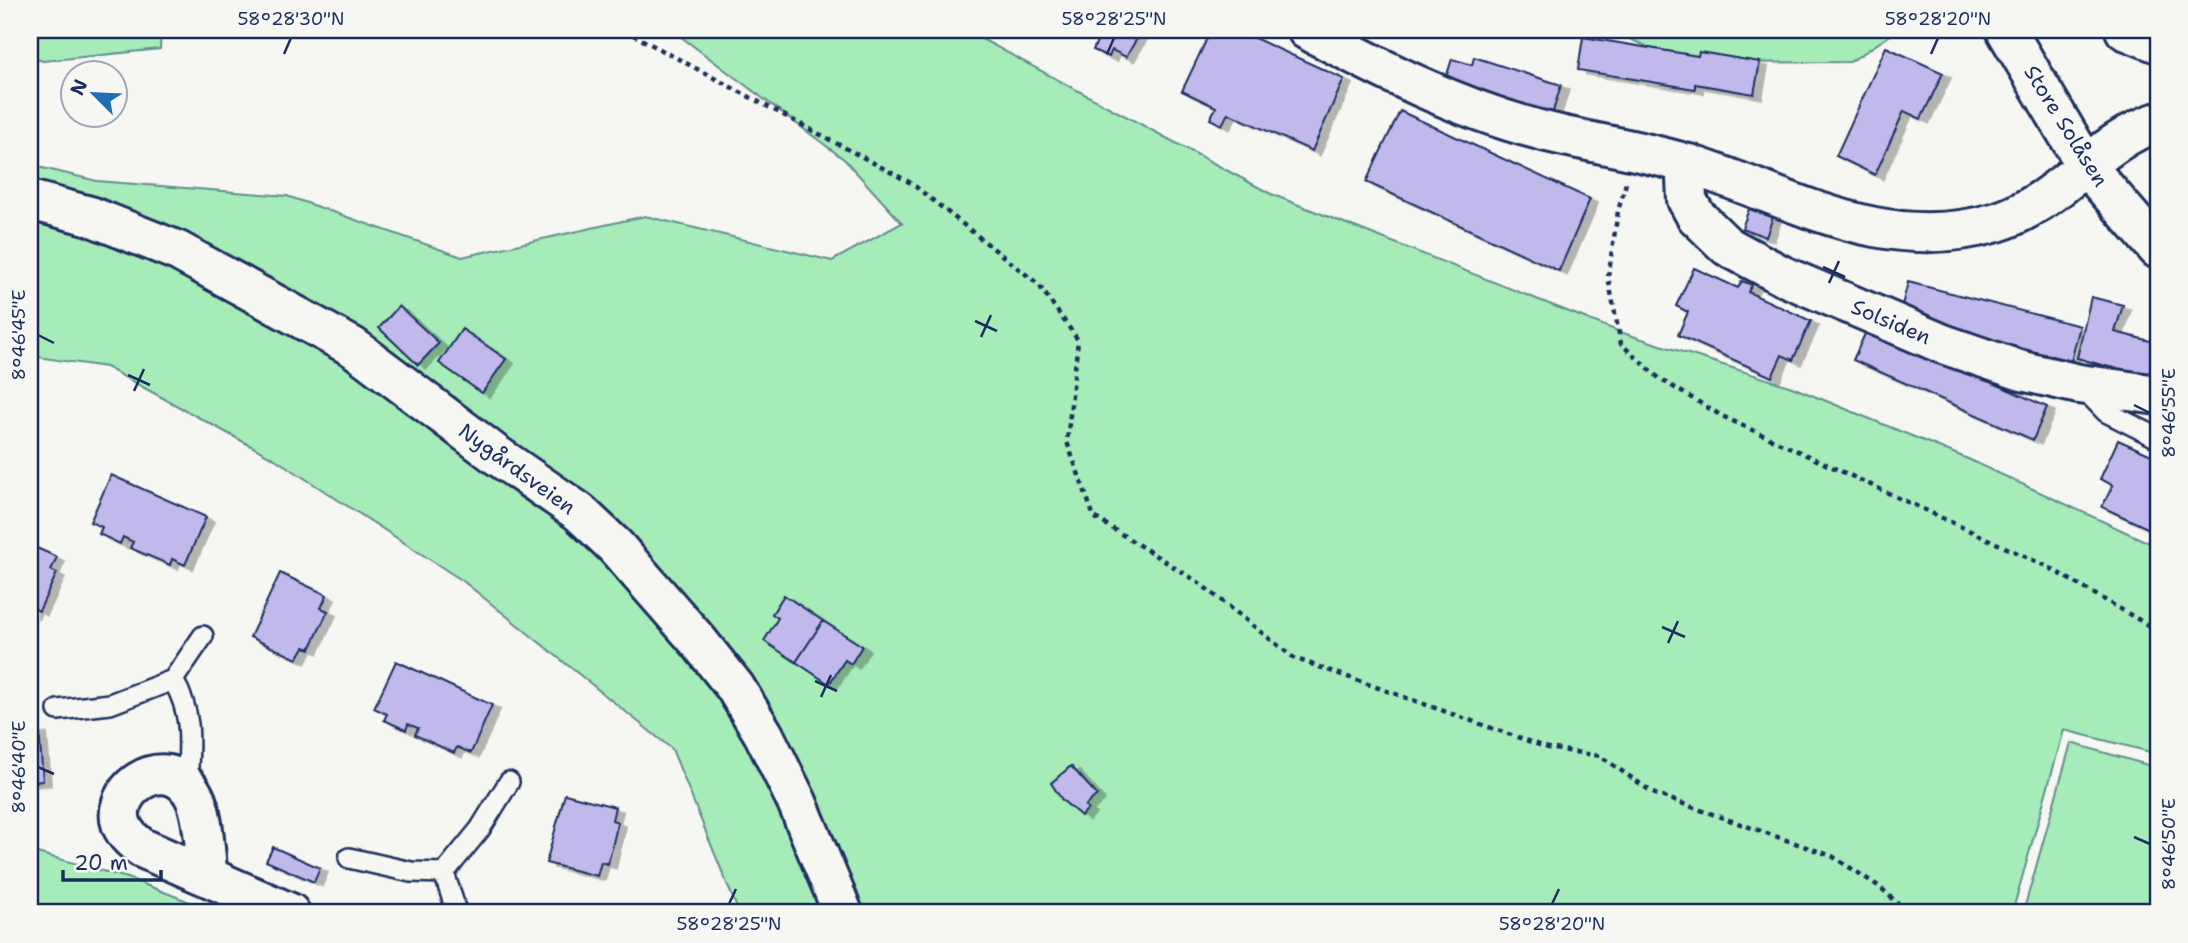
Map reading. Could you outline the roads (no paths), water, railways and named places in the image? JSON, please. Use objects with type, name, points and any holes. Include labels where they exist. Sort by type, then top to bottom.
[{"type":"street","points":[[1307,30],[1394,76],[1467,107],[1536,129],[1690,164],[1846,223],[1896,231],[1952,231],[1998,222],[2045,200],[2133,131],[2158,122]]},
{"type":"street","name":"Store Solåsen","points":[[2007,30],[2087,167],[2158,249]]},
{"type":"street","points":[[2125,30],[2158,43]]},
{"type":"street","name":"Solsiden","points":[[1690,164],[1686,179],[1687,200],[1696,216],[1727,246],[1782,275],[1943,344],[2022,372],[2079,384],[2158,395]]},
{"type":"street","name":"Nygårdsveien","points":[[30,200],[90,216],[178,251],[353,347],[495,454],[579,512],[640,575],[735,687],[764,734],[797,802],[843,913]]},
{"type":"street","points":[[208,877],[196,799],[187,785],[172,776],[151,774],[133,784],[120,813],[125,832],[142,848],[208,877],[290,913]]},
{"type":"lane","points":[[2079,384],[2106,412],[2158,438]]},
{"type":"lane","points":[[58,709],[110,704],[173,680],[203,636]]},
{"type":"lane","points":[[173,680],[186,701],[190,738],[187,785]]},
{"type":"lane","points":[[443,873],[480,829],[509,782]]},
{"type":"lane","points":[[349,858],[411,872],[443,873]]},
{"type":"lane","points":[[443,873],[457,913]]}]
